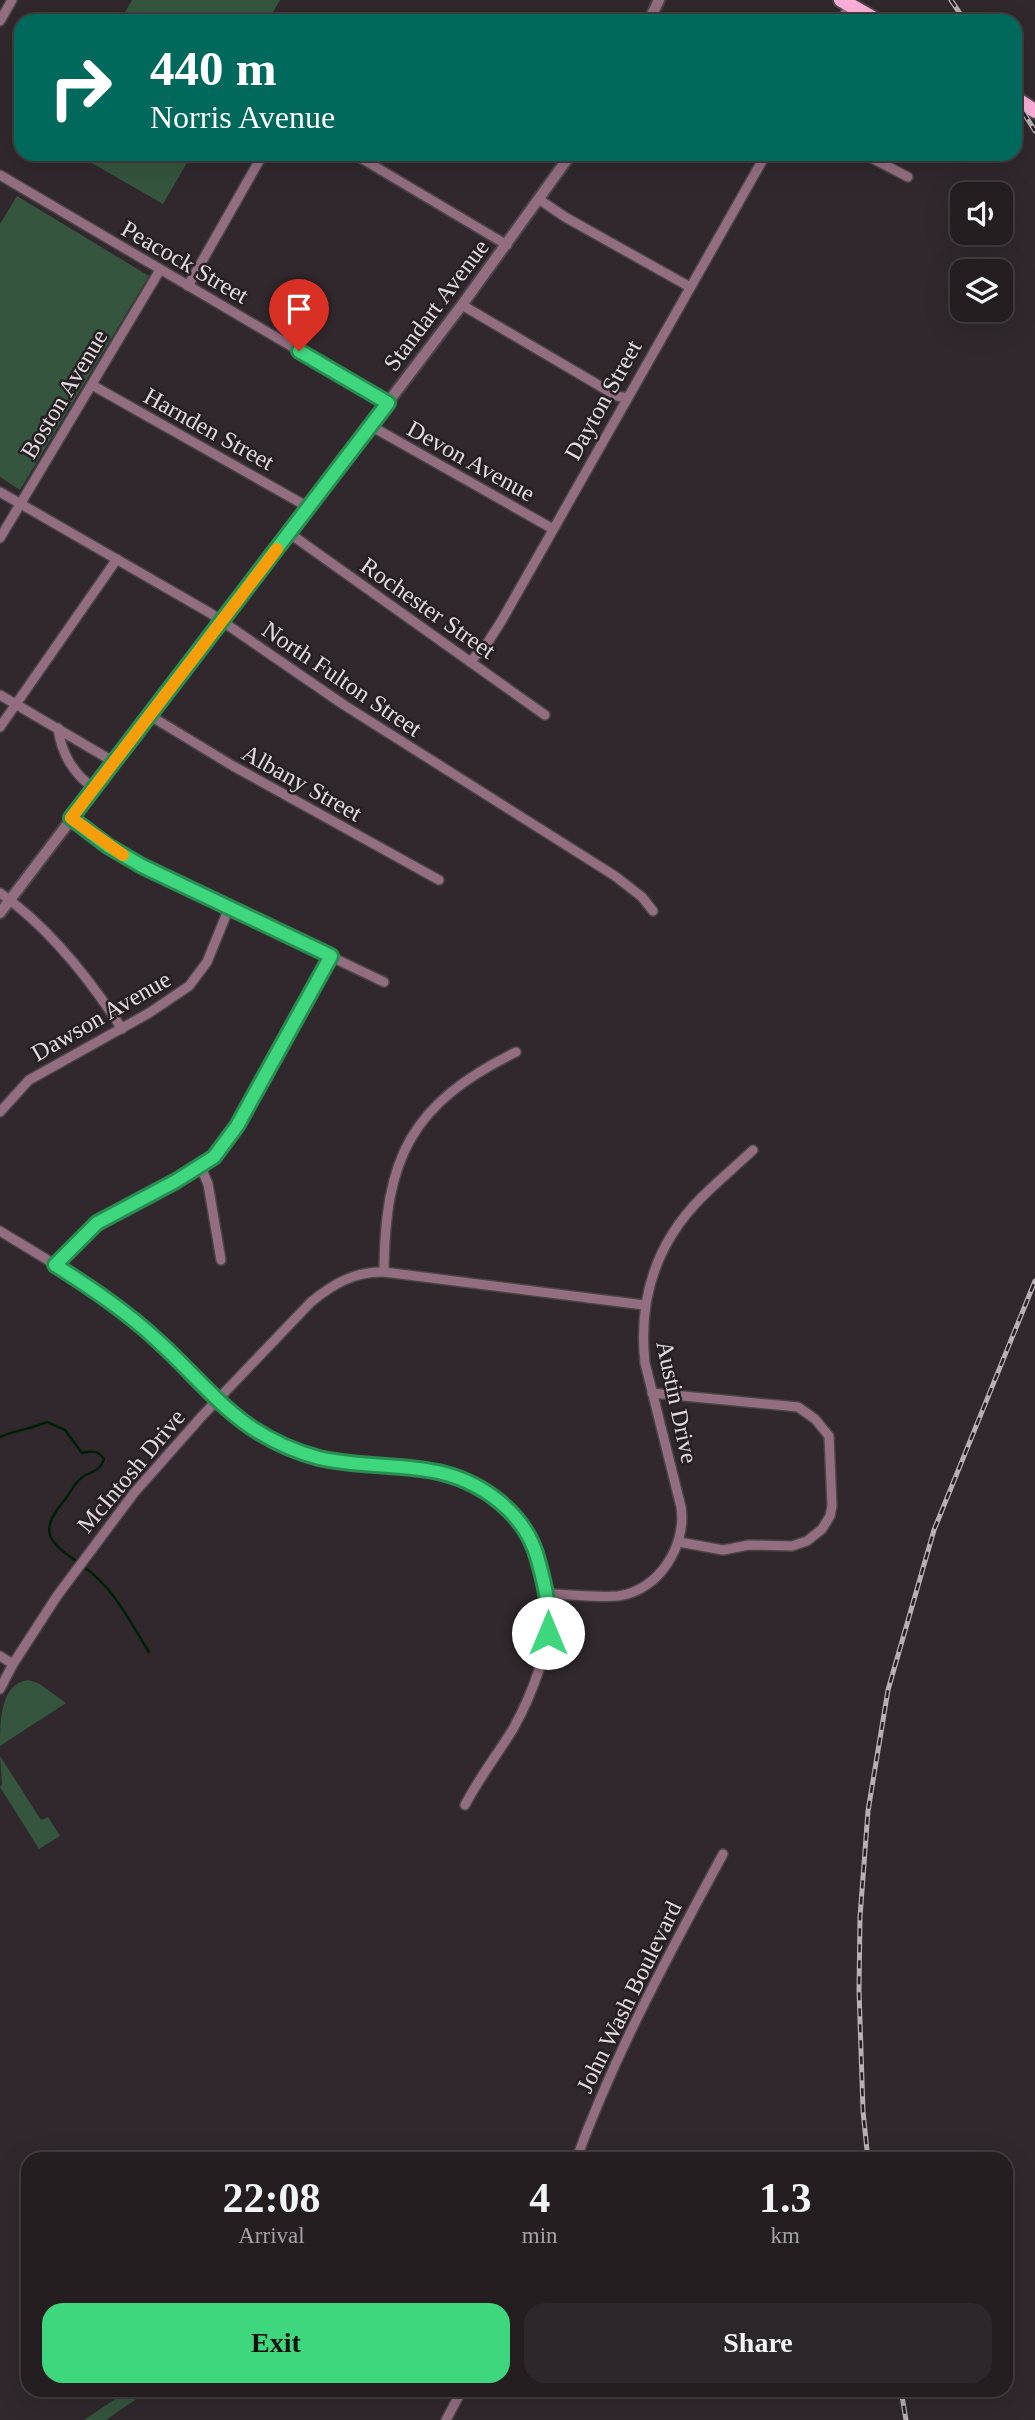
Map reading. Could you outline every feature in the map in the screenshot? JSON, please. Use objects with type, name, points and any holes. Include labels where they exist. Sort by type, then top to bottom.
[{"type":"main road","points":[[845,3],[865,14]]},
{"type":"street","points":[[0,21],[12,0]]},
{"type":"street","points":[[188,286],[259,161]]},
{"type":"street","points":[[367,161],[507,245]]},
{"type":"street","name":"Standart Avenue","points":[[0,913],[371,426],[507,245],[566,161]]},
{"type":"street","name":"Dayton Street","points":[[470,662],[482,650],[502,620],[762,161]]},
{"type":"street","points":[[877,161],[908,177]]},
{"type":"street","name":"Peacock Street","points":[[0,175],[388,403]]},
{"type":"street","points":[[540,200],[565,217],[690,287]]},
{"type":"street","name":"Boston Avenue","points":[[0,538],[160,270]]},
{"type":"street","points":[[462,305],[617,396],[627,398]]},
{"type":"street","name":"Harnden Street","points":[[92,384],[308,507]]},
{"type":"street","name":"Devon Avenue","points":[[371,426],[553,529]]},
{"type":"street","name":"North Fulton Street","points":[[0,492],[222,621],[366,720],[615,876],[642,897],[653,911]]},
{"type":"street","name":"Rochester Street","points":[[289,533],[545,715]]},
{"type":"street","points":[[0,727],[117,559]]},
{"type":"street","points":[[0,695],[114,762]]},
{"type":"street","name":"Albany Street","points":[[149,715],[233,766],[439,880]]},
{"type":"street","points":[[58,728],[63,748],[75,774],[94,788]]},
{"type":"street","points":[[71,818],[125,857],[384,982]]},
{"type":"street","points":[[0,893],[37,922],[70,958],[122,1029]]},
{"type":"street","name":"Dawson Avenue","points":[[0,1112],[29,1080],[169,1001],[195,981],[207,962],[229,908]]},
{"type":"street","points":[[55,1265],[97,1223],[201,1167],[214,1157],[237,1126],[331,956]]},
{"type":"street","points":[[384,1272],[389,1194],[401,1156],[415,1132],[439,1102],[452,1091],[490,1065],[516,1052]]},
{"type":"street","name":"Austin Drive","points":[[680,1542],[683,1520],[681,1507],[652,1393],[643,1343],[644,1305],[651,1278],[671,1236],[701,1198],[753,1150]]},
{"type":"street","points":[[201,1167],[208,1184],[221,1260]]},
{"type":"street","points":[[0,1231],[92,1289],[142,1326],[219,1399],[251,1427],[270,1438],[305,1453],[366,1465],[433,1470],[475,1484],[507,1508],[526,1530],[537,1556],[547,1594],[548,1633],[522,1712],[465,1805]]},
{"type":"street","name":"McIntosh Drive","points":[[0,1689],[57,1596],[134,1493],[311,1302],[330,1287],[355,1276],[384,1272],[644,1305]]},
{"type":"street","points":[[547,1594],[626,1594],[650,1582],[662,1571],[680,1542],[723,1550],[749,1545],[792,1546],[807,1541],[822,1529],[832,1511],[829,1436],[815,1419],[798,1407],[652,1393]]},
{"type":"street","points":[[0,1656],[13,1664]]},
{"type":"street","name":"John Wash Boulevard","points":[[579,2152],[631,2029],[723,1854]]},
{"type":"street","points":[[446,2420],[458,2397]]},
{"type":"green space","points":[[132,0],[280,0],[272,14],[124,14]]},
{"type":"green space","points":[[88,161],[188,161],[163,204]]},
{"type":"green space","points":[[17,196],[149,276],[20,490],[0,477],[0,224]]},
{"type":"green space","points":[[28,1680],[38,1683],[66,1703],[0,1746],[1,1715],[7,1696],[12,1688]]},
{"type":"green space","points":[[0,1756],[41,1820],[48,1817],[60,1836],[39,1849],[0,1787]]},
{"type":"green space","points":[[118,2397],[139,2397],[106,2420],[84,2420]]},
{"type":"waterway","points":[[0,1437],[47,1422],[65,1430],[82,1453],[94,1452],[104,1459],[99,1468],[78,1481],[55,1512],[49,1529],[50,1536],[60,1549],[79,1563]]},
{"type":"waterway","points":[[84,1567],[113,1595],[149,1652]]},
{"type":"railway","points":[[951,0],[960,14]]},
{"type":"railway","points":[[1022,110],[1035,131]]},
{"type":"railway","points":[[867,2152],[863,2111],[859,1990],[860,1917],[868,1811],[888,1690],[934,1530],[1035,1281]]},
{"type":"railway","points":[[902,2397],[906,2420]]},
{"type":"slow traffic","points":[[123,855],[71,818],[277,549]]},
{"type":"route","points":[[299,351],[388,403],[71,818],[125,857],[331,956],[282,1049],[237,1126],[214,1157],[201,1167],[97,1223],[55,1265],[142,1326],[243,1421],[270,1438],[319,1458],[366,1465],[411,1467],[450,1474],[475,1484],[492,1495],[520,1522],[534,1547],[549,1604],[548,1633]]}]
